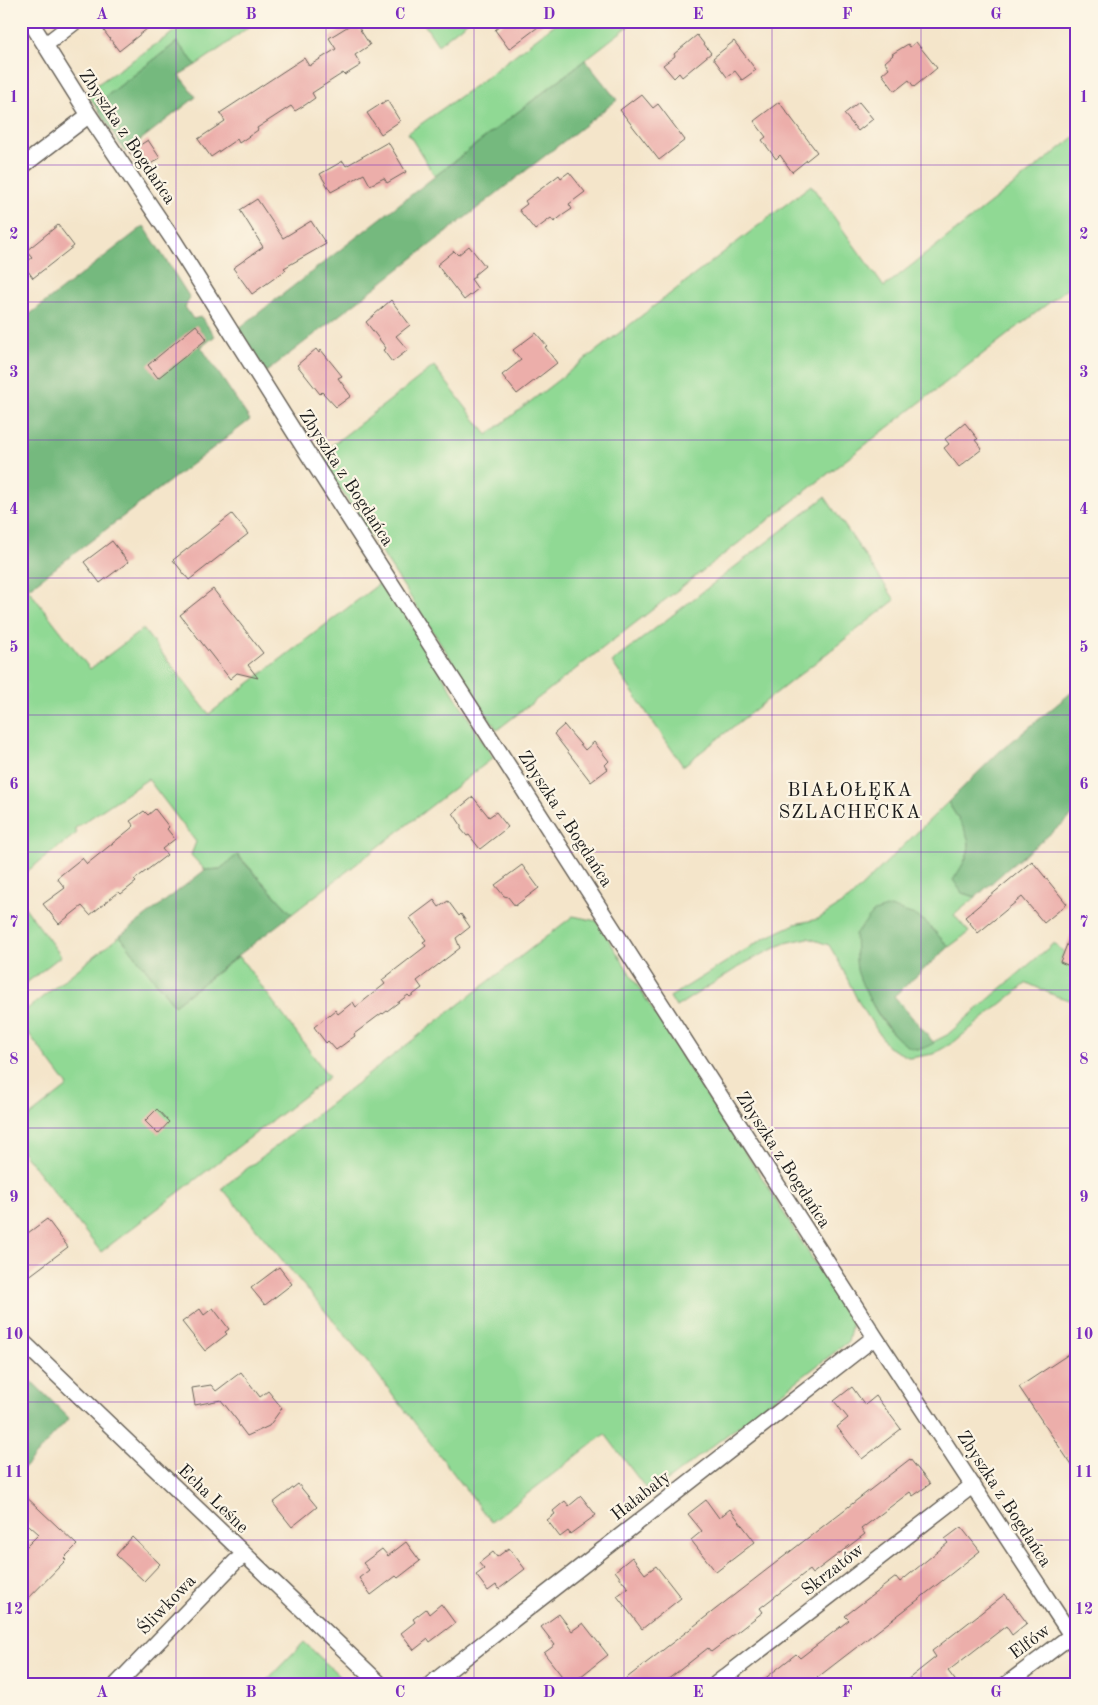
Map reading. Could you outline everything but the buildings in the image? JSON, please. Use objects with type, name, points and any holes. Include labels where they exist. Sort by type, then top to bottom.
[{"type":"street","name":"Zbyszka z Bogdańca","points":[[30,21],[89,115],[174,241],[308,454],[875,1337],[1074,1633]]},
{"type":"street","points":[[45,45],[76,21]]},
{"type":"street","points":[[21,167],[89,115]]},
{"type":"street","name":"Hałabały","points":[[431,1684],[875,1337]]},
{"type":"street","name":"Echa Leśne","points":[[21,1340],[380,1684]]},
{"type":"street","name":"Skrzatów","points":[[716,1684],[973,1485]]},
{"type":"street","name":"Śliwkowa","points":[[117,1684],[235,1562],[245,1555]]},
{"type":"street","name":"Elfów","points":[[1007,1684],[1074,1633]]},
{"type":"green space","points":[[190,21],[256,21],[196,65],[177,42],[95,105],[86,92]]},
{"type":"green space","points":[[422,21],[468,21],[438,45]]},
{"type":"green space","points":[[559,21],[635,21],[435,176],[408,133],[476,85]]},
{"type":"green space","points":[[177,42],[196,65],[179,75],[196,97],[125,152],[95,105]]},
{"type":"green space","points":[[585,60],[617,100],[266,372],[238,329]]},
{"type":"green space","points":[[1077,135],[1077,281],[497,730],[324,464],[326,450],[434,366],[487,435],[811,185],[884,287]]},
{"type":"green space","points":[[144,226],[190,298],[185,307],[193,319],[201,317],[215,336],[201,347],[250,420],[21,594],[21,321]]},
{"type":"green space","points":[[825,497],[895,600],[683,766],[612,662]]},
{"type":"green space","points":[[384,580],[493,758],[292,914],[238,855],[220,869],[205,870],[191,855],[196,842],[148,779],[74,829],[77,833],[21,876],[21,594],[28,589],[90,669],[143,629],[209,714]]},
{"type":"green space","points":[[1077,688],[1077,812],[976,897],[962,893],[953,880],[966,858],[969,844],[964,829],[948,802],[999,752]]},
{"type":"green space","points":[[948,802],[964,829],[969,844],[968,854],[954,880],[962,893],[976,897],[954,915],[969,932],[949,947],[926,922],[858,970],[867,994],[880,1017],[897,1037],[919,1049],[947,1035],[1054,943],[1064,952],[1060,962],[1077,969],[1077,1002],[1056,996],[1027,983],[954,1042],[933,1054],[910,1058],[888,1047],[858,1001],[829,945],[808,938],[785,943],[745,963],[676,1007],[670,997],[763,939],[795,924],[818,919],[849,899]]},
{"type":"green space","points":[[237,855],[292,914],[174,1005],[120,936],[205,870],[220,869]]},
{"type":"green space","points":[[21,902],[61,956],[21,987]]},
{"type":"green space","points":[[890,907],[915,915],[926,922],[949,947],[894,996],[934,1043],[921,1049],[910,1047],[890,1030],[872,1004],[857,970],[855,934],[874,912]]},
{"type":"green space","points":[[573,916],[597,921],[708,1098],[763,1179],[852,1323],[848,1342],[650,1494],[605,1434],[491,1522],[367,1361],[222,1188]]},
{"type":"green space","points":[[120,936],[174,1005],[239,956],[329,1077],[101,1252],[21,1150],[21,1123],[68,1086],[21,1023],[21,1014]]},
{"type":"green space","points":[[21,1371],[69,1418],[24,1468],[21,1465]]},
{"type":"green space","points":[[304,1642],[348,1684],[263,1684]]},
{"type":"district","name":"BIAŁOŁĘKA SZLACHECKA","points":[[850,802]]}]
